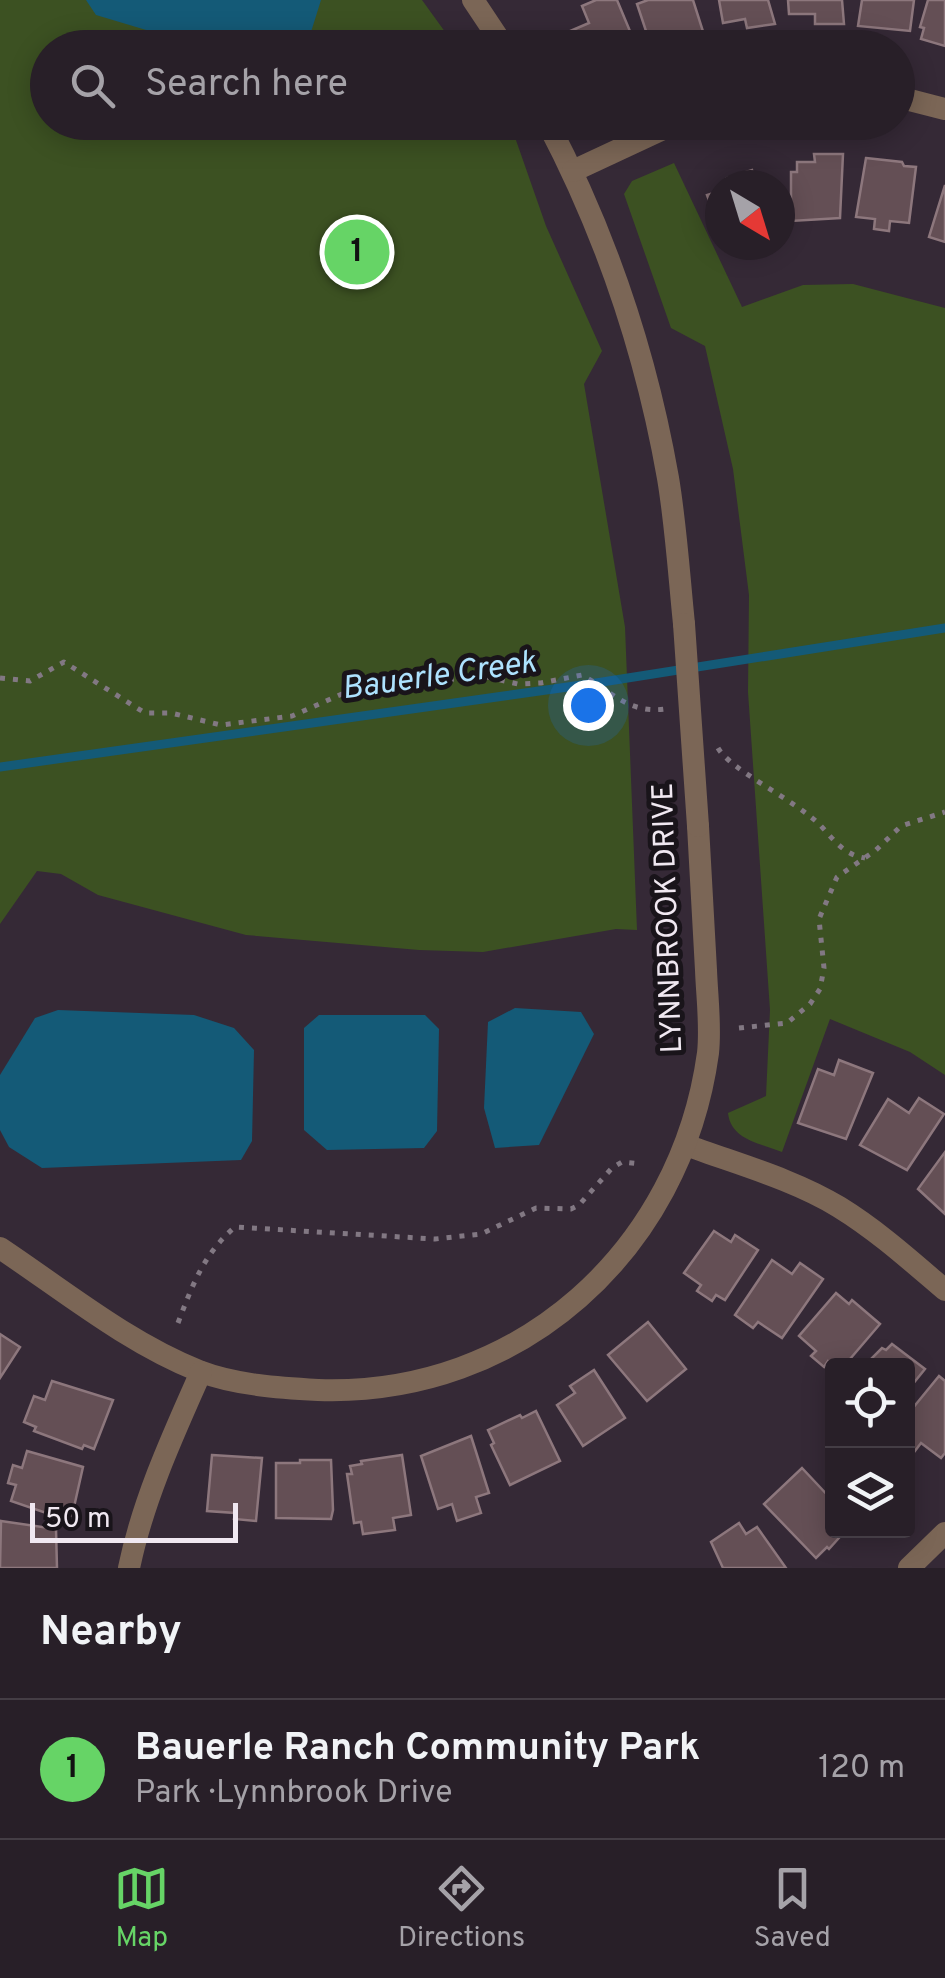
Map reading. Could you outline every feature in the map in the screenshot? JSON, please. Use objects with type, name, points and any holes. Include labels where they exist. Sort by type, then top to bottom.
[{"type":"street","points":[[473,0],[493,30]]},
{"type":"street","points":[[915,101],[945,109]]},
{"type":"street","name":"LYNNBROOK DRIVE","points":[[0,1248],[110,1322],[201,1372],[281,1388],[346,1391],[398,1385],[474,1363],[542,1328],[614,1263],[639,1234],[670,1182],[686,1145],[708,1039],[684,624],[668,481],[652,404],[618,283],[555,140]]},
{"type":"street","points":[[572,172],[640,140]]},
{"type":"street","points":[[686,1145],[838,1206],[945,1290]]},
{"type":"street","points":[[129,1568],[172,1436],[201,1372]]},
{"type":"street","points":[[909,1568],[945,1533]]},
{"type":"path","points":[[0,678],[30,681],[64,662],[144,713],[171,713],[221,726],[292,716],[360,686],[410,675],[424,684],[478,675],[518,684],[582,675],[602,686],[610,697],[634,708],[677,708]]},
{"type":"path","points":[[716,740],[720,753],[732,764],[776,790],[817,822],[851,856],[864,858]]},
{"type":"path","points":[[739,1028],[787,1023],[810,1004],[820,989],[824,968],[819,919],[837,877],[901,826],[945,812]]},
{"type":"path","points":[[178,1323],[200,1269],[217,1242],[235,1226],[435,1239],[482,1234],[536,1208],[570,1209],[612,1168],[622,1162],[640,1164]]},
{"type":"green space","points":[[0,0],[422,0],[444,30],[30,30],[30,140],[516,140],[546,226],[602,351],[584,384],[625,627],[637,930],[616,929],[483,952],[246,935],[98,895],[61,874],[37,871],[0,924]]},
{"type":"green space","points":[[674,163],[705,229],[705,260],[720,260],[742,307],[803,285],[853,284],[945,308],[945,1075],[910,1052],[830,1019],[782,1152],[741,1135],[728,1113],[766,1096],[770,1010],[748,692],[749,595],[733,469],[705,346],[671,328],[624,194],[632,181]]},
{"type":"water","points":[[86,0],[321,0],[312,30],[146,30],[96,15]]},
{"type":"water","points":[[515,1008],[581,1012],[594,1034],[539,1145],[495,1148],[484,1108],[488,1022]]},
{"type":"water","points":[[58,1010],[194,1015],[234,1028],[254,1050],[252,1141],[241,1160],[42,1168],[9,1147],[0,1130],[0,1075],[35,1018]]},
{"type":"water","points":[[319,1015],[425,1015],[439,1029],[437,1131],[424,1148],[327,1150],[304,1130],[304,1028]]},
{"type":"building","points":[[596,0],[617,0],[630,30],[573,30],[589,23],[582,6]]},
{"type":"building","points":[[648,0],[693,0],[703,30],[646,30],[637,4]]},
{"type":"building","points":[[719,0],[768,0],[775,24],[747,28],[745,19],[723,23]]},
{"type":"building","points":[[788,0],[842,0],[844,24],[815,24],[815,14],[789,14]]},
{"type":"building","points":[[862,0],[914,0],[910,30],[858,26]]},
{"type":"building","points":[[928,0],[945,0],[945,46],[921,39],[924,28],[920,27]]},
{"type":"building","points":[[814,154],[843,154],[840,218],[795,221],[797,162],[815,162]]},
{"type":"building","points":[[866,158],[916,167],[909,223],[890,221],[889,231],[874,229],[875,219],[856,217]]},
{"type":"building","points":[[945,185],[945,242],[929,237]]},
{"type":"building","points":[[839,1060],[873,1073],[846,1139],[798,1123],[818,1069],[834,1075]]},
{"type":"building","points":[[919,1098],[944,1114],[907,1170],[860,1145],[888,1099],[909,1113]]},
{"type":"building","points":[[945,1152],[945,1214],[918,1189]]},
{"type":"building","points":[[714,1231],[731,1242],[735,1235],[758,1250],[725,1300],[716,1295],[712,1301],[697,1291],[701,1285],[684,1273]]},
{"type":"building","points":[[772,1260],[792,1274],[800,1263],[823,1279],[782,1338],[758,1322],[753,1328],[735,1315]]},
{"type":"building","points":[[836,1293],[849,1304],[852,1300],[880,1324],[851,1358],[825,1358],[824,1367],[811,1356],[816,1351],[799,1336]]},
{"type":"building","points":[[648,1322],[686,1369],[647,1401],[608,1355]]},
{"type":"building","points":[[0,1334],[20,1347],[0,1378]]},
{"type":"building","points":[[892,1344],[910,1358],[872,1358],[882,1348],[886,1350]]},
{"type":"building","points":[[915,1361],[925,1369],[915,1381]]},
{"type":"building","points":[[594,1370],[625,1418],[583,1446],[557,1405],[575,1393],[570,1386]]},
{"type":"building","points":[[939,1376],[945,1381],[945,1453],[941,1458],[921,1443],[915,1451],[915,1405]]},
{"type":"building","points":[[52,1381],[113,1400],[94,1449],[84,1445],[82,1449],[34,1431],[36,1427],[24,1422],[34,1396],[45,1400]]},
{"type":"building","points":[[536,1411],[560,1461],[510,1485],[488,1430]]},
{"type":"building","points":[[471,1436],[489,1493],[476,1497],[481,1513],[457,1521],[452,1504],[438,1509],[421,1456]]},
{"type":"building","points":[[27,1451],[83,1467],[72,1516],[57,1512],[55,1516],[11,1501],[16,1485],[8,1483],[13,1465],[22,1468]]},
{"type":"building","points":[[212,1455],[262,1458],[256,1521],[234,1519],[235,1513],[207,1511]]},
{"type":"building","points":[[402,1455],[411,1515],[393,1518],[395,1530],[363,1534],[361,1522],[354,1523],[347,1474],[352,1474],[350,1466]]},
{"type":"building","points":[[331,1460],[331,1519],[276,1518],[276,1463]]},
{"type":"building","points":[[802,1468],[825,1493],[825,1538],[839,1538],[816,1558],[764,1504]]},
{"type":"building","points":[[1,1521],[56,1529],[57,1568],[0,1568]]},
{"type":"building","points":[[739,1523],[746,1534],[757,1527],[786,1568],[723,1568],[711,1542]]},
{"type":"waterway","name":"Bauerle Creek","points":[[0,767],[596,683],[945,628]]},
{"type":"place","name":"Bauerle Ranch Community Park","points":[[357,252]]}]
